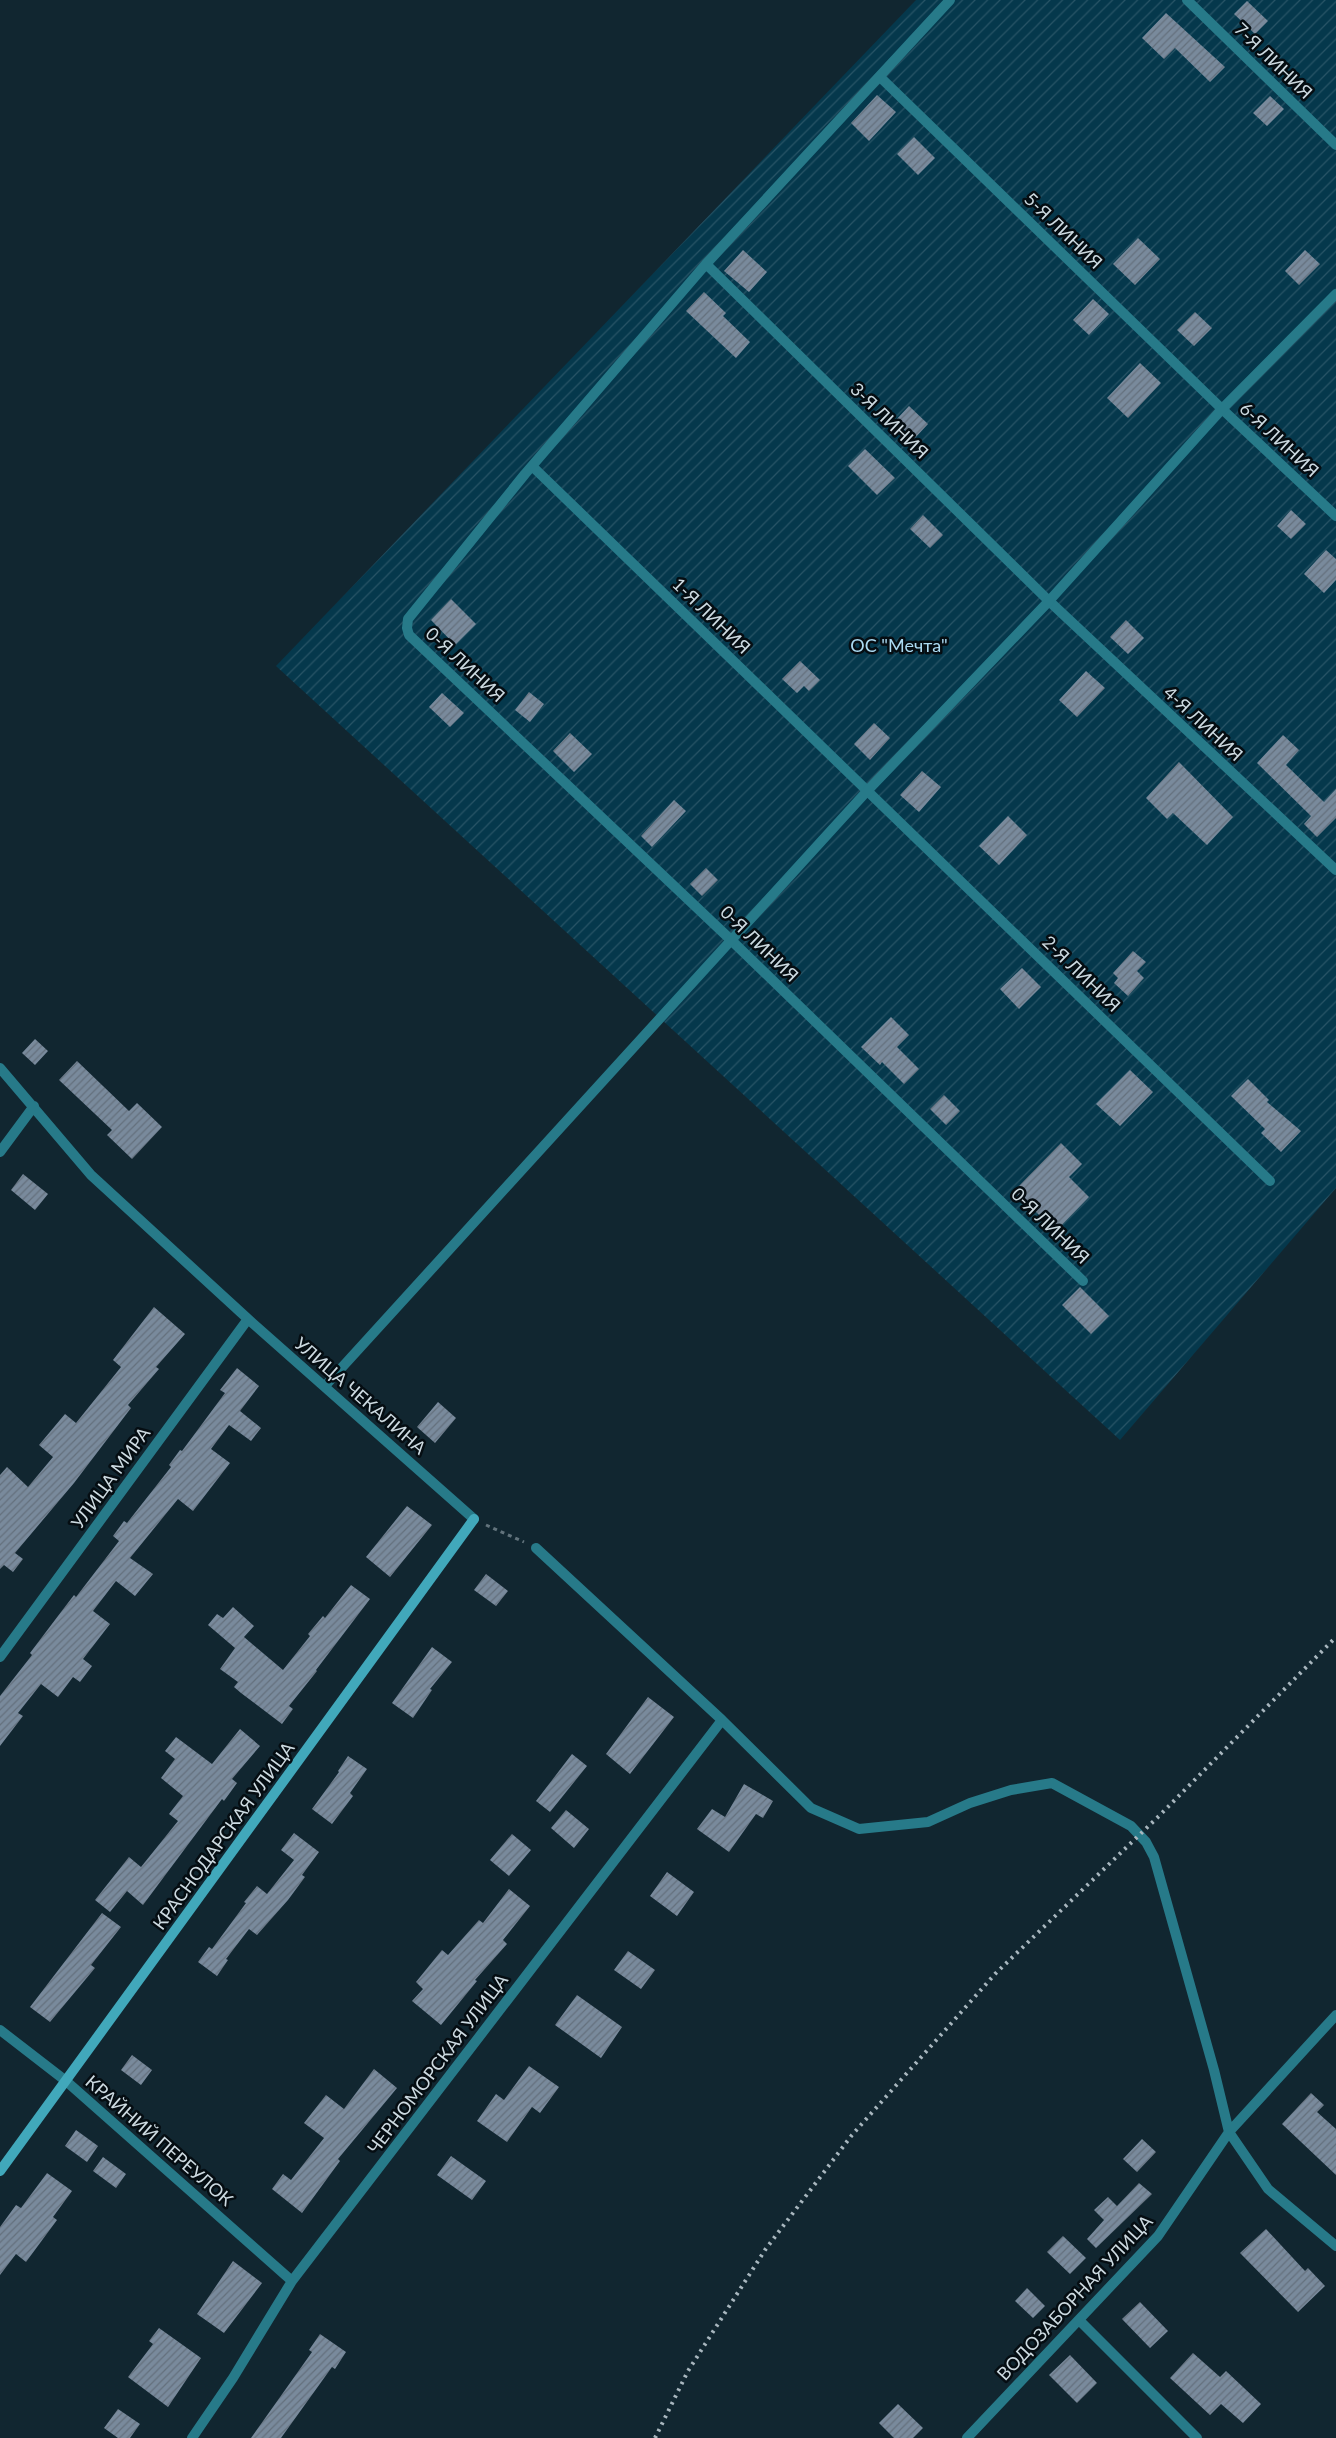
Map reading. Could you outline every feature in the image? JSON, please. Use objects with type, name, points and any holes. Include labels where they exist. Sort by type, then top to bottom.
[{"type":"street","points":[[532,466],[706,264],[950,0]]},
{"type":"street","name":"7-Я ЛИНИЯ","points":[[1187,0],[1336,145]]},
{"type":"street","name":"5-Я ЛИНИЯ","points":[[880,77],[1222,410]]},
{"type":"street","name":"3-Я ЛИНИЯ","points":[[706,264],[1049,601]]},
{"type":"street","points":[[325,1386],[868,790],[1049,601],[1222,410],[1336,294]]},
{"type":"street","name":"6-Я ЛИНИЯ","points":[[1222,410],[1336,516]]},
{"type":"street","name":"0-Я ЛИНИЯ","points":[[532,466],[408,619],[407,628],[409,635],[731,940],[1083,1281]]},
{"type":"street","name":"1-Я ЛИНИЯ","points":[[532,466],[868,790]]},
{"type":"street","name":"4-Я ЛИНИЯ","points":[[1049,601],[1336,870]]},
{"type":"street","name":"2-Я ЛИНИЯ","points":[[868,790],[1270,1181]]},
{"type":"street","name":"УЛИЦА ЧЕКАЛИНА","points":[[0,1068],[91,1174],[248,1319],[474,1519]]},
{"type":"street","points":[[0,1152],[34,1106]]},
{"type":"street","name":"УЛИЦА МИРА","points":[[0,1656],[248,1319]]},
{"type":"street","name":"КРАСНОДАРСКАЯ УЛИЦА","points":[[0,2172],[474,1519]]},
{"type":"street","points":[[536,1548],[722,1720],[811,1808],[859,1829],[928,1822],[970,1803],[1011,1790],[1052,1783],[1132,1826],[1146,1842],[1154,1856],[1214,2070],[1229,2132],[1268,2189],[1336,2246]]},
{"type":"street","name":"ЧЕРНОМОРСКАЯ УЛИЦА","points":[[192,2438],[233,2378],[292,2281],[722,1720]]},
{"type":"street","name":"ВОДОЗАБОРНАЯ УЛИЦА","points":[[967,2438],[1158,2236],[1229,2132],[1336,2015]]},
{"type":"street","name":"КРАЙНИЙ ПЕРЕУЛОК","points":[[0,2030],[66,2081],[292,2281]]},
{"type":"street","points":[[1079,2320],[1197,2438]]},
{"type":"path","points":[[474,1519],[536,1548]]},
{"type":"green space","name":"ОС \"Мечта\"","points":[[916,0],[1336,0],[1336,1188],[1120,1440],[276,666]]},
{"type":"building","points":[[1247,1],[1268,21],[1255,34],[1234,14]]},
{"type":"building","points":[[1166,13],[1225,67],[1210,82],[1175,48],[1164,59],[1142,38]]},
{"type":"building","points":[[877,95],[896,112],[869,141],[851,123]]},
{"type":"building","points":[[1270,96],[1284,109],[1267,126],[1253,113]]},
{"type":"building","points":[[914,137],[935,158],[918,175],[897,154]]},
{"type":"building","points":[[1138,238],[1160,259],[1135,285],[1113,264]]},
{"type":"building","points":[[743,250],[767,272],[749,292],[724,271]]},
{"type":"building","points":[[1305,250],[1320,264],[1299,285],[1285,271]]},
{"type":"building","points":[[704,292],[726,313],[723,316],[750,342],[736,358],[686,311]]},
{"type":"building","points":[[1093,299],[1109,314],[1089,335],[1073,320]]},
{"type":"building","points":[[1195,312],[1212,328],[1194,346],[1177,330]]},
{"type":"building","points":[[1140,363],[1161,383],[1128,418],[1107,398]]},
{"type":"building","points":[[909,406],[928,424],[914,439],[895,421]]},
{"type":"building","points":[[865,449],[895,478],[877,495],[848,466]]},
{"type":"building","points":[[1291,510],[1306,524],[1291,539],[1277,526]]},
{"type":"building","points":[[923,515],[943,535],[930,548],[910,529]]},
{"type":"building","points":[[1326,550],[1336,559],[1336,580],[1324,593],[1304,574]]},
{"type":"building","points":[[451,599],[476,624],[455,645],[431,620]]},
{"type":"building","points":[[1126,620],[1144,638],[1128,654],[1110,637]]},
{"type":"building","points":[[800,661],[820,680],[809,691],[804,686],[797,693],[782,679]]},
{"type":"building","points":[[1086,671],[1105,688],[1077,717],[1059,700]]},
{"type":"building","points":[[529,692],[544,704],[530,722],[515,710]]},
{"type":"building","points":[[442,693],[464,713],[450,727],[429,707]]},
{"type":"building","points":[[874,723],[890,738],[870,760],[854,744]]},
{"type":"building","points":[[570,733],[592,754],[574,772],[553,751]]},
{"type":"building","points":[[1283,735],[1299,750],[1286,765],[1324,802],[1336,789],[1336,818],[1317,837],[1304,824],[1311,816],[1257,763]]},
{"type":"building","points":[[1179,762],[1233,817],[1207,845],[1173,813],[1167,819],[1146,798]]},
{"type":"building","points":[[922,771],[941,787],[919,812],[900,795]]},
{"type":"building","points":[[674,800],[686,811],[652,847],[641,836]]},
{"type":"building","points":[[1008,816],[1027,835],[999,865],[979,846]]},
{"type":"building","points":[[706,868],[718,880],[702,896],[690,884]]},
{"type":"building","points":[[1133,951],[1146,962],[1137,971],[1144,978],[1128,996],[1114,983],[1118,978],[1113,973]]},
{"type":"building","points":[[1022,968],[1041,987],[1019,1009],[1000,989]]},
{"type":"building","points":[[891,1017],[909,1035],[897,1047],[919,1069],[904,1084],[882,1062],[880,1065],[861,1047]]},
{"type":"building","points":[[35,1039],[48,1051],[35,1065],[22,1053]]},
{"type":"building","points":[[77,1061],[129,1111],[137,1103],[162,1127],[132,1159],[107,1135],[112,1130],[59,1080]]},
{"type":"building","points":[[1130,1070],[1153,1092],[1120,1126],[1096,1104]]},
{"type":"building","points":[[1248,1079],[1269,1100],[1267,1102],[1301,1131],[1281,1152],[1261,1133],[1265,1129],[1231,1096]]},
{"type":"building","points":[[944,1095],[960,1111],[946,1125],[930,1109]]},
{"type":"building","points":[[1061,1143],[1082,1164],[1069,1177],[1089,1197],[1056,1231],[1014,1191]]},
{"type":"building","points":[[23,1174],[48,1194],[35,1210],[11,1190]]},
{"type":"building","points":[[1080,1287],[1109,1316],[1091,1334],[1062,1305]]},
{"type":"building","points":[[154,1307],[185,1334],[156,1367],[159,1369],[128,1405],[131,1408],[74,1483],[15,1553],[23,1559],[13,1572],[4,1565],[0,1569],[0,1475],[7,1467],[28,1487],[53,1457],[39,1445],[65,1414],[76,1423],[121,1367],[113,1360]]},
{"type":"building","points":[[237,1368],[259,1386],[240,1411],[261,1428],[251,1441],[229,1425],[211,1449],[230,1463],[193,1511],[178,1499],[130,1558],[153,1574],[135,1596],[116,1581],[93,1611],[110,1624],[83,1659],[92,1666],[80,1682],[73,1677],[58,1697],[41,1684],[18,1713],[23,1716],[0,1746],[0,1696],[32,1655],[30,1653],[74,1595],[76,1597],[119,1541],[113,1536],[124,1521],[127,1523],[171,1467],[169,1465],[180,1450],[182,1451],[225,1393],[220,1390]]},
{"type":"building","points":[[438,1402],[456,1418],[435,1443],[417,1427]]},
{"type":"building","points":[[407,1506],[432,1525],[390,1577],[366,1557]]},
{"type":"building","points":[[486,1574],[508,1591],[496,1606],[474,1590]]},
{"type":"building","points":[[351,1585],[370,1599],[289,1706],[293,1709],[282,1724],[234,1687],[238,1682],[220,1669],[235,1648],[208,1625],[217,1614],[223,1618],[233,1607],[254,1626],[244,1637],[283,1670],[310,1636],[308,1634],[323,1616],[325,1618]]},
{"type":"building","points":[[432,1647],[452,1662],[430,1689],[432,1690],[413,1718],[392,1703]]},
{"type":"building","points":[[648,1697],[674,1717],[630,1774],[606,1754]]},
{"type":"building","points":[[240,1729],[260,1746],[232,1779],[237,1783],[224,1801],[222,1799],[143,1905],[127,1891],[110,1912],[95,1900],[129,1857],[141,1867],[178,1821],[169,1814],[183,1796],[161,1778],[175,1759],[165,1751],[176,1737],[212,1764]]},
{"type":"building","points":[[572,1754],[587,1766],[550,1812],[536,1801]]},
{"type":"building","points":[[348,1756],[367,1769],[350,1793],[353,1796],[332,1824],[312,1809],[339,1772]]},
{"type":"building","points":[[744,1784],[773,1801],[763,1818],[756,1814],[729,1852],[697,1829],[712,1809],[725,1817]]},
{"type":"building","points":[[566,1810],[589,1829],[574,1848],[551,1828]]},
{"type":"building","points":[[294,1833],[319,1852],[302,1875],[305,1877],[288,1900],[257,1935],[249,1929],[226,1959],[228,1960],[217,1976],[198,1962],[209,1947],[212,1949],[257,1886],[267,1894],[294,1860],[281,1850]]},
{"type":"building","points":[[512,1834],[531,1850],[509,1876],[490,1860]]},
{"type":"building","points":[[667,1872],[694,1892],[677,1916],[650,1896]]},
{"type":"building","points":[[509,1889],[530,1906],[503,1940],[507,1944],[475,1980],[477,1981],[441,2025],[412,2001],[423,1989],[416,1982],[442,1950],[448,1955],[479,1920],[483,1923]]},
{"type":"building","points":[[102,1913],[121,1927],[91,1965],[95,1968],[50,2022],[30,2007]]},
{"type":"building","points":[[628,1951],[655,1970],[641,1989],[614,1970]]},
{"type":"building","points":[[577,1995],[622,2027],[601,2058],[555,2025]]},
{"type":"building","points":[[132,2055],[152,2070],[141,2085],[121,2070]]},
{"type":"building","points":[[529,2066],[559,2087],[540,2113],[532,2107],[507,2142],[477,2121],[496,2094],[504,2100]]},
{"type":"building","points":[[374,2069],[397,2088],[338,2159],[340,2161],[302,2213],[272,2189],[283,2174],[291,2180],[324,2138],[304,2123],[326,2095],[344,2109]]},
{"type":"building","points":[[1311,2093],[1324,2105],[1317,2112],[1336,2129],[1336,2175],[1282,2124]]},
{"type":"building","points":[[76,2130],[98,2146],[87,2162],[65,2146]]},
{"type":"building","points":[[1142,2139],[1156,2152],[1137,2172],[1123,2159]]},
{"type":"building","points":[[451,2156],[486,2181],[472,2200],[437,2175]]},
{"type":"building","points":[[103,2157],[126,2174],[116,2188],[93,2171]]},
{"type":"building","points":[[47,2173],[72,2191],[53,2217],[57,2220],[26,2262],[16,2254],[0,2275],[0,2227],[16,2205],[21,2208]]},
{"type":"building","points":[[1139,2183],[1152,2194],[1096,2248],[1087,2239],[1104,2220],[1094,2210],[1108,2197],[1117,2206]]},
{"type":"building","points":[[1266,2229],[1305,2271],[1308,2268],[1325,2286],[1298,2312],[1240,2253]]},
{"type":"building","points":[[1063,2236],[1086,2258],[1070,2274],[1047,2252]]},
{"type":"building","points":[[233,2261],[262,2283],[224,2333],[197,2314]]},
{"type":"building","points":[[1027,2288],[1045,2306],[1033,2318],[1015,2301]]},
{"type":"building","points":[[1140,2302],[1168,2331],[1150,2348],[1122,2319]]},
{"type":"building","points":[[159,2328],[201,2358],[168,2407],[128,2377],[153,2344],[149,2341]]},
{"type":"building","points":[[320,2334],[346,2352],[335,2369],[332,2367],[281,2438],[251,2438],[312,2352],[309,2350]]},
{"type":"building","points":[[1193,2353],[1220,2377],[1226,2371],[1261,2404],[1243,2423],[1221,2404],[1210,2415],[1170,2378]]},
{"type":"building","points":[[1070,2355],[1097,2383],[1077,2403],[1049,2375]]},
{"type":"building","points":[[898,2404],[923,2428],[913,2438],[894,2438],[879,2423]]},
{"type":"building","points":[[118,2409],[140,2424],[130,2438],[118,2438],[104,2428]]},
{"type":"railway","points":[[655,2438],[688,2371],[765,2250],[852,2135],[995,1974],[1159,1816],[1336,1637]]}]
